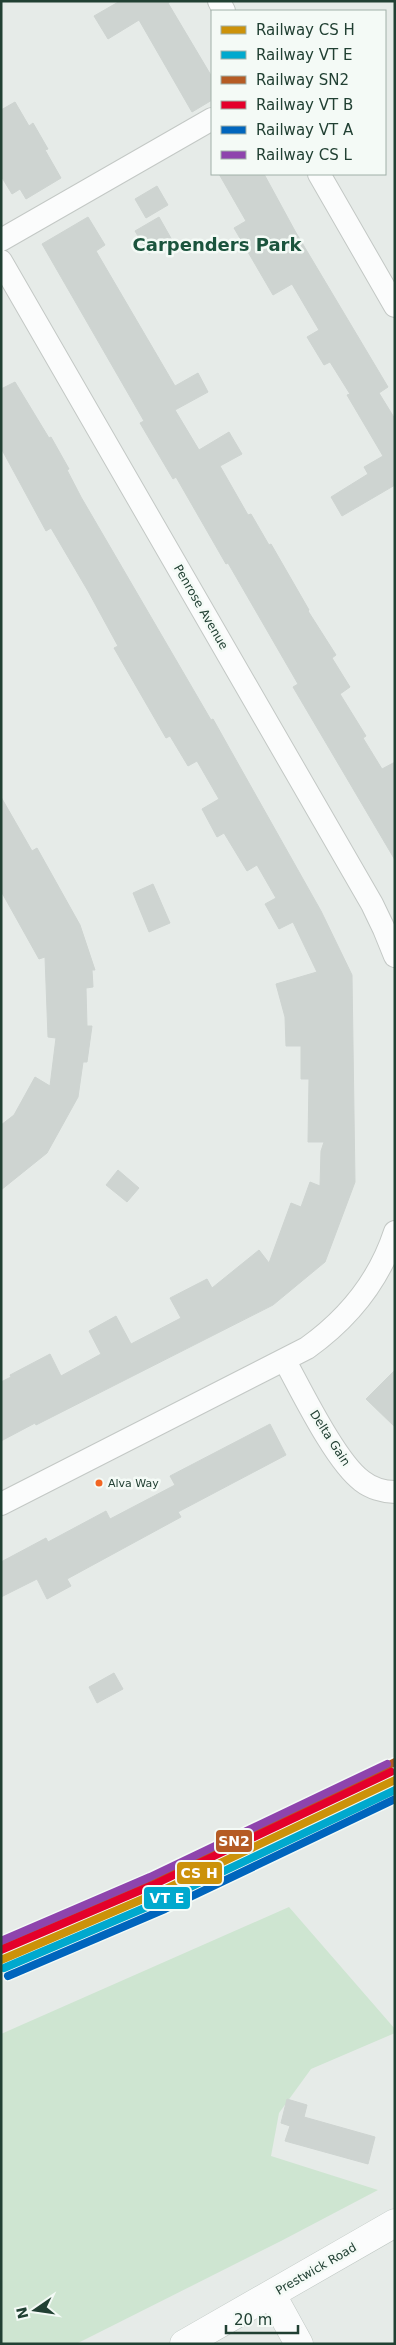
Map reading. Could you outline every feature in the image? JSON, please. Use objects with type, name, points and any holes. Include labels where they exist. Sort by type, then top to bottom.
[{"type":"main road","name":"Prestwick Road","points":[[184,2344],[395,2223]]},
{"type":"main road","points":[[272,2295],[299,2344]]},
{"type":"street","points":[[1,240],[211,120]]},
{"type":"street","points":[[319,175],[395,306]]},
{"type":"street","name":"Penrose Avenue","points":[[1,261],[372,904],[395,956]]},
{"type":"street","points":[[1,1504],[285,1361],[329,1332],[362,1299],[388,1253],[395,1232]]},
{"type":"street","name":"Delta Gain","points":[[285,1361],[345,1463],[362,1481],[375,1488],[395,1492]]},
{"type":"green space","points":[[289,1907],[395,2029],[395,2033],[311,2069],[279,2113],[271,2156],[378,2190],[76,2344],[1,2344],[1,2034]]},
{"type":"building","points":[[120,1],[171,1],[168,3],[211,75],[211,101],[192,112],[139,20],[108,39],[94,16]]},
{"type":"building","points":[[15,102],[29,126],[33,123],[48,149],[45,150],[61,178],[26,199],[20,189],[12,194],[1,176],[1,110]]},
{"type":"building","points":[[220,175],[265,175],[295,231],[388,387],[379,393],[395,419],[395,485],[342,516],[331,497],[368,474],[364,467],[383,456],[347,395],[350,394],[330,362],[324,365],[307,337],[319,330],[292,284],[273,295],[234,228],[246,221]]},
{"type":"building","points":[[157,186],[168,205],[146,218],[135,199]]},
{"type":"building","points":[[88,217],[105,245],[96,251],[175,386],[198,373],[208,392],[175,410],[199,450],[229,432],[242,454],[220,466],[248,515],[251,514],[269,545],[271,544],[308,611],[336,655],[332,658],[350,687],[340,694],[366,736],[363,738],[382,769],[395,762],[395,860],[293,687],[298,684],[228,563],[226,564],[176,477],[173,479],[140,423],[144,421],[42,244]]},
{"type":"building","points":[[159,217],[172,240],[149,254],[135,231]]},
{"type":"building","points":[[15,382],[49,438],[51,437],[69,469],[67,470],[81,497],[211,720],[213,719],[321,911],[352,975],[355,1182],[325,1262],[273,1305],[1,1441],[1,1382],[11,1377],[10,1375],[50,1354],[61,1376],[101,1354],[89,1331],[116,1316],[131,1344],[181,1318],[170,1298],[207,1279],[212,1288],[259,1250],[269,1263],[291,1203],[301,1207],[310,1182],[320,1186],[321,1151],[324,1142],[308,1142],[309,1079],[301,1079],[301,1046],[286,1046],[285,1017],[276,984],[317,972],[293,922],[279,929],[265,904],[276,898],[257,865],[247,871],[224,833],[217,837],[202,809],[219,799],[197,761],[188,766],[170,736],[166,738],[114,648],[118,646],[88,591],[51,528],[46,531],[1,448],[1,389]]},
{"type":"building","points":[[1,797],[32,851],[37,848],[80,925],[95,970],[92,970],[93,987],[86,988],[87,1026],[92,1026],[87,1062],[83,1062],[78,1097],[47,1153],[1,1190],[1,1125],[14,1115],[35,1077],[50,1086],[56,1038],[48,1037],[45,957],[39,959],[1,891]]},
{"type":"building","points":[[153,884],[170,923],[149,932],[133,893]]},
{"type":"building","points":[[118,1170],[139,1188],[127,1202],[106,1185]]},
{"type":"building","points":[[395,1370],[395,1427],[366,1399]]},
{"type":"building","points":[[270,1424],[286,1455],[178,1512],[181,1517],[67,1579],[71,1586],[47,1599],[37,1579],[1,1597],[1,1562],[46,1538],[48,1542],[106,1511],[110,1519],[175,1485],[170,1476]]},
{"type":"building","points":[[114,1673],[123,1689],[97,1703],[89,1687]]},
{"type":"building","points":[[287,2099],[307,2105],[304,2117],[375,2137],[368,2164],[285,2141],[290,2126],[281,2123]]},
{"type":"transit line","points":[[1,1941],[150,1877],[387,1764]]},
{"type":"transit line","points":[[1,1950],[153,1885],[391,1772]]},
{"type":"transit line","points":[[1,1960],[157,1893],[395,1780]]},
{"type":"transit line","points":[[4,1968],[161,1901],[395,1790]]},
{"type":"transit line","points":[[8,1976],[165,1909],[395,1799]]},
{"type":"rail line","name":"SN2","points":[[1,1944],[257,1831],[395,1762]]},
{"type":"place","name":"Alva Way","points":[[99,1483]]},
{"type":"district","name":"Carpenders Park","points":[[217,244]]}]
